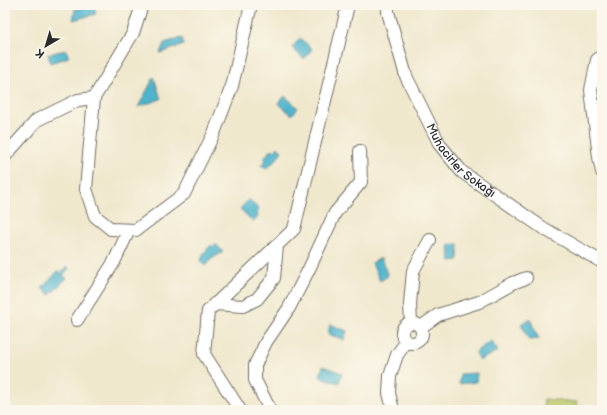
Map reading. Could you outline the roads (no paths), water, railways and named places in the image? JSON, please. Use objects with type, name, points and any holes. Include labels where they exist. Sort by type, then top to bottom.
[{"type":"street","points":[[142,5],[133,33],[94,98],[86,188],[95,216],[111,229],[136,230],[184,194],[214,133],[232,86],[251,5]]},
{"type":"street","points":[[240,410],[204,354],[208,311],[294,229],[348,5]]},
{"type":"street","name":"Muhacirler Sokağı","points":[[388,5],[388,12],[406,76],[440,145],[462,172],[544,228],[602,262]]},
{"type":"street","points":[[602,56],[596,60],[591,90],[602,172]]},
{"type":"street","points":[[5,156],[38,120],[78,100],[94,98]]},
{"type":"street","points":[[270,410],[255,380],[255,365],[266,342],[289,308],[335,213],[361,182],[360,151]]},
{"type":"street","points":[[77,320],[114,262],[130,230]]},
{"type":"street","points":[[430,240],[413,271],[410,304],[416,325],[422,335],[419,341],[412,344],[406,342],[402,338],[401,330],[407,323],[416,325],[438,315],[479,302],[513,283],[526,278]]},
{"type":"street","points":[[214,304],[244,306],[257,299],[274,278],[277,246]]},
{"type":"street","points":[[393,410],[389,393],[390,376],[397,354],[406,342]]},
{"type":"water","points":[[94,5],[96,14],[73,20],[75,9]]},
{"type":"water","points":[[182,38],[184,45],[160,53],[164,43]]},
{"type":"water","points":[[300,38],[312,49],[304,59],[292,48]]},
{"type":"water","points":[[66,50],[69,57],[50,63],[48,54]]},
{"type":"water","points":[[154,77],[161,99],[138,107]]},
{"type":"water","points":[[285,96],[298,108],[292,115],[278,103]]},
{"type":"water","points":[[278,147],[282,151],[276,160],[266,169],[261,165],[266,160],[264,158],[272,149],[275,151]]},
{"type":"water","points":[[249,199],[259,210],[257,213],[258,217],[253,222],[240,209]]},
{"type":"water","points":[[216,244],[223,252],[213,258],[205,266],[200,261],[203,256],[202,255],[211,245],[213,247]]},
{"type":"water","points":[[459,244],[458,260],[450,261],[449,245]]},
{"type":"water","points":[[381,258],[388,276],[380,281],[372,263]]},
{"type":"water","points":[[67,266],[69,268],[63,276],[67,278],[50,295],[42,288],[58,271],[61,273]]},
{"type":"water","points":[[530,319],[539,339],[529,340],[521,324]]},
{"type":"water","points":[[330,324],[347,331],[344,340],[328,334]]},
{"type":"water","points":[[491,341],[498,351],[480,360],[475,352]]},
{"type":"water","points":[[323,366],[342,373],[339,383],[320,377]]},
{"type":"water","points":[[477,373],[476,382],[459,384],[460,374]]}]
